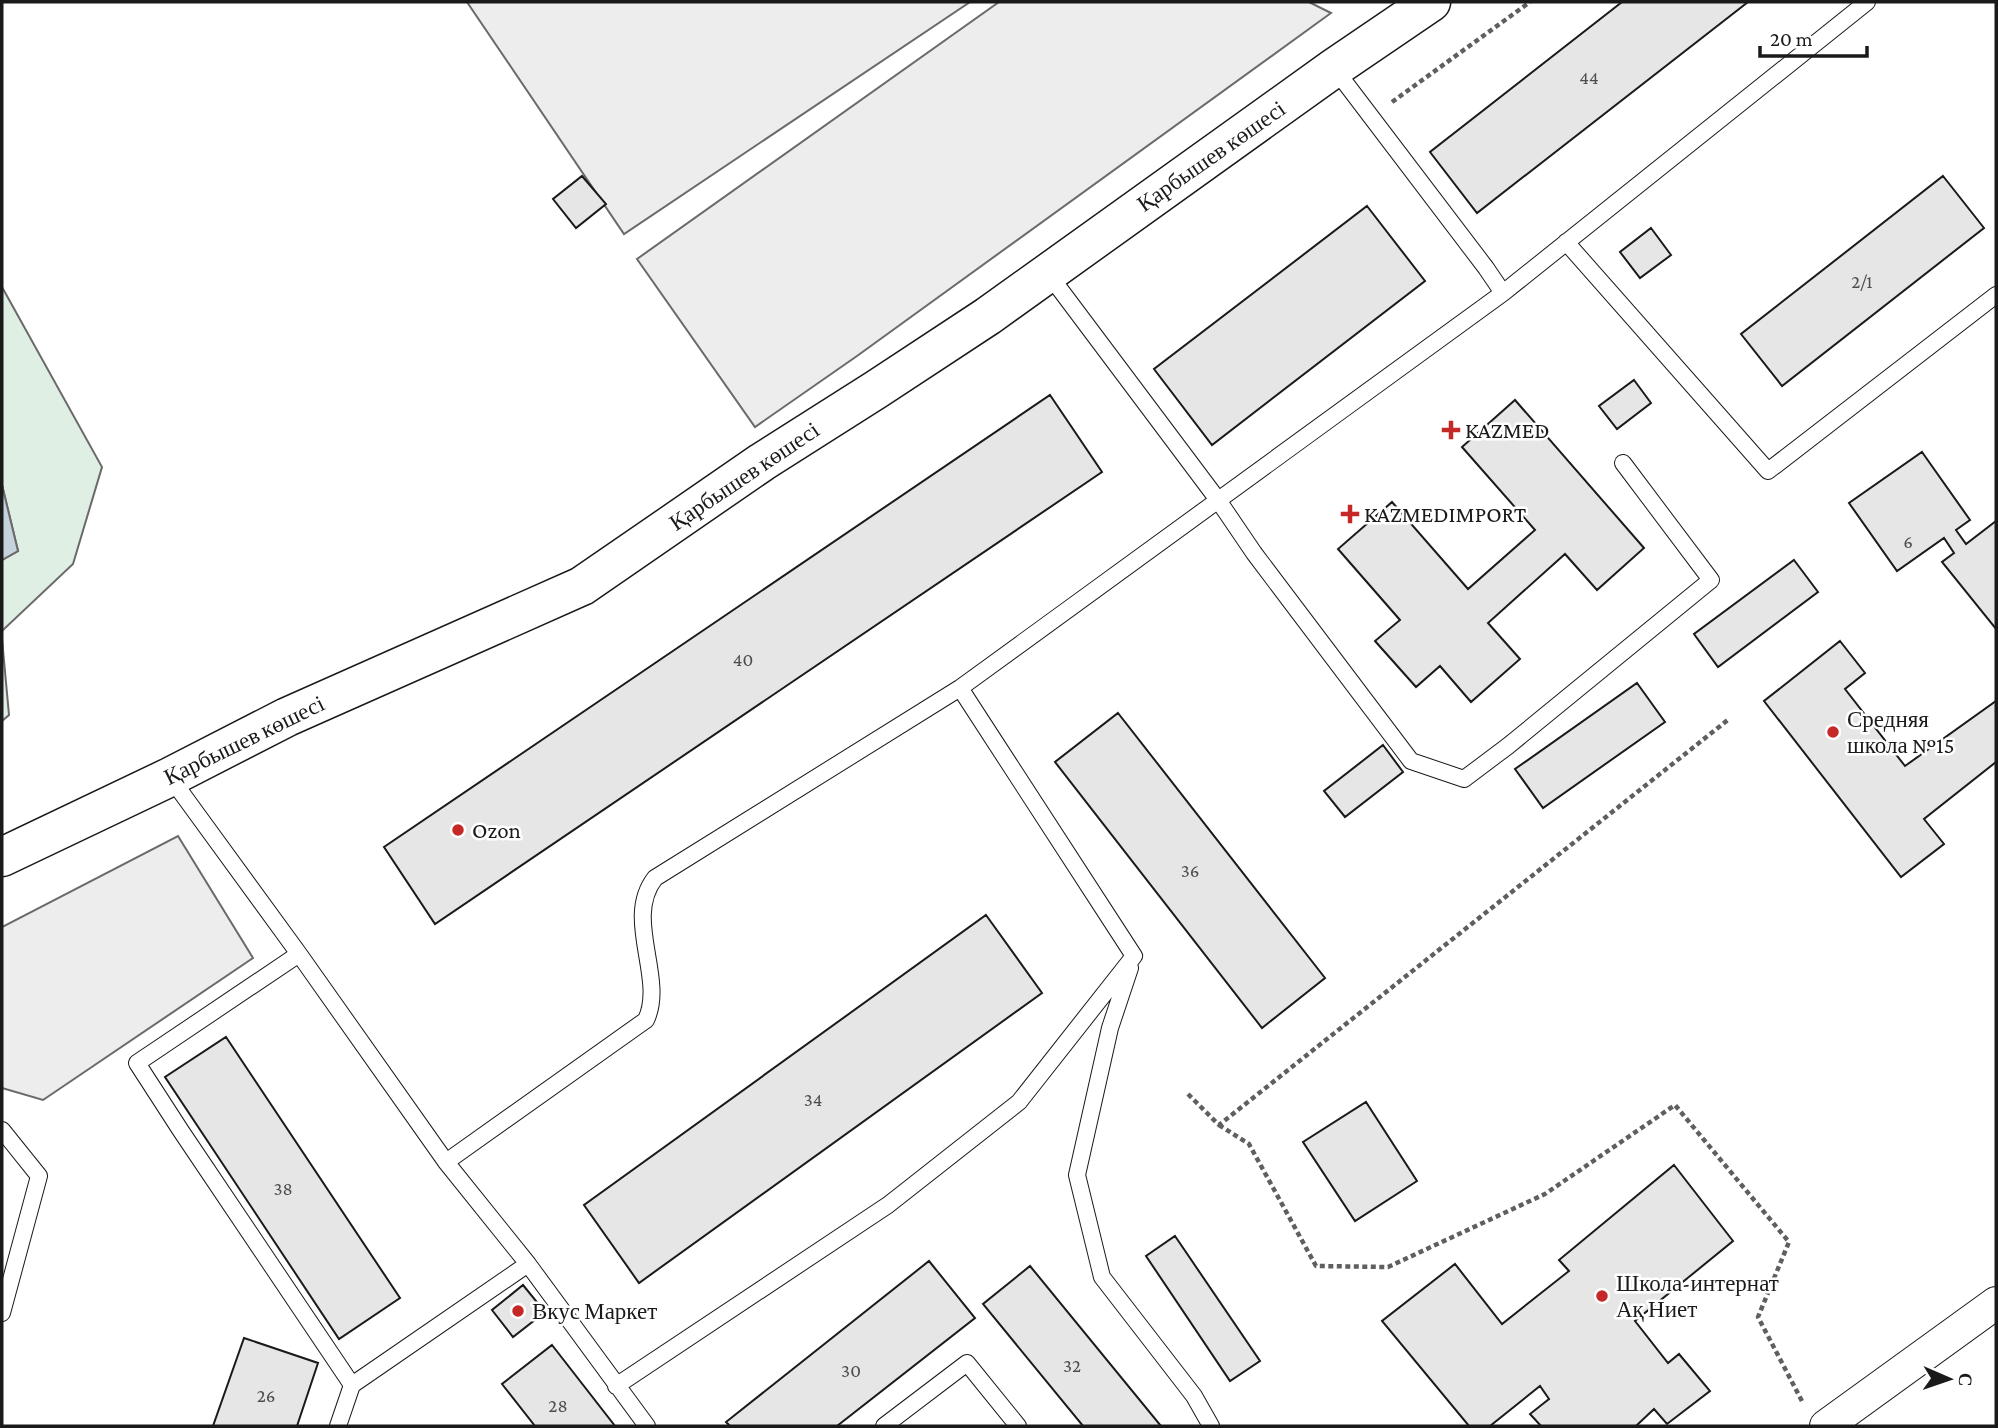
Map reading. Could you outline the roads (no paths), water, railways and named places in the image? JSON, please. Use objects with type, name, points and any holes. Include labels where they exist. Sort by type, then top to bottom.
[{"type":"main road","name":"Қарбышев көшесі","points":[[2,858],[287,717],[582,586],[762,462],[988,316],[1334,68],[1432,2]]},
{"type":"street","points":[[1818,1420],[1996,1303]]},
{"type":"lane","points":[[446,1162],[646,1020],[652,1007],[643,902],[655,878],[960,688],[1503,293],[1867,2]]},
{"type":"lane","points":[[1334,68],[1503,293]]},
{"type":"lane","points":[[1566,242],[1768,471],[1996,295]]},
{"type":"lane","points":[[1047,272],[1411,761],[1464,779],[1711,580],[1623,463]]},
{"type":"lane","points":[[960,688],[1134,956]]},
{"type":"lane","points":[[170,777],[446,1162],[528,1264],[647,1426]]},
{"type":"lane","points":[[299,954],[137,1063],[352,1385]]},
{"type":"lane","points":[[616,1386],[888,1205],[1019,1102],[1134,956]]},
{"type":"lane","points":[[1134,956],[1110,1028],[1077,1175],[1102,1277],[1194,1396],[1211,1426]]},
{"type":"lane","points":[[2,1130],[39,1176],[2,1313]]},
{"type":"lane","points":[[338,1426],[352,1385],[528,1264]]},
{"type":"lane","points":[[884,1426],[967,1363],[1018,1426]]},
{"type":"place","name":"KAZMED","points":[[1451,430]]},
{"type":"place","name":"KAZMEDIMPORT","points":[[1350,514]]},
{"type":"place","name":"Средняя школа №15","points":[[1833,732]]},
{"type":"place","name":"Ozon","points":[[458,830]]},
{"type":"place","name":"Школа-интернат Ақ Ниет","points":[[1602,1296]]},
{"type":"place","name":"Вкус Маркет","points":[[518,1311]]}]
